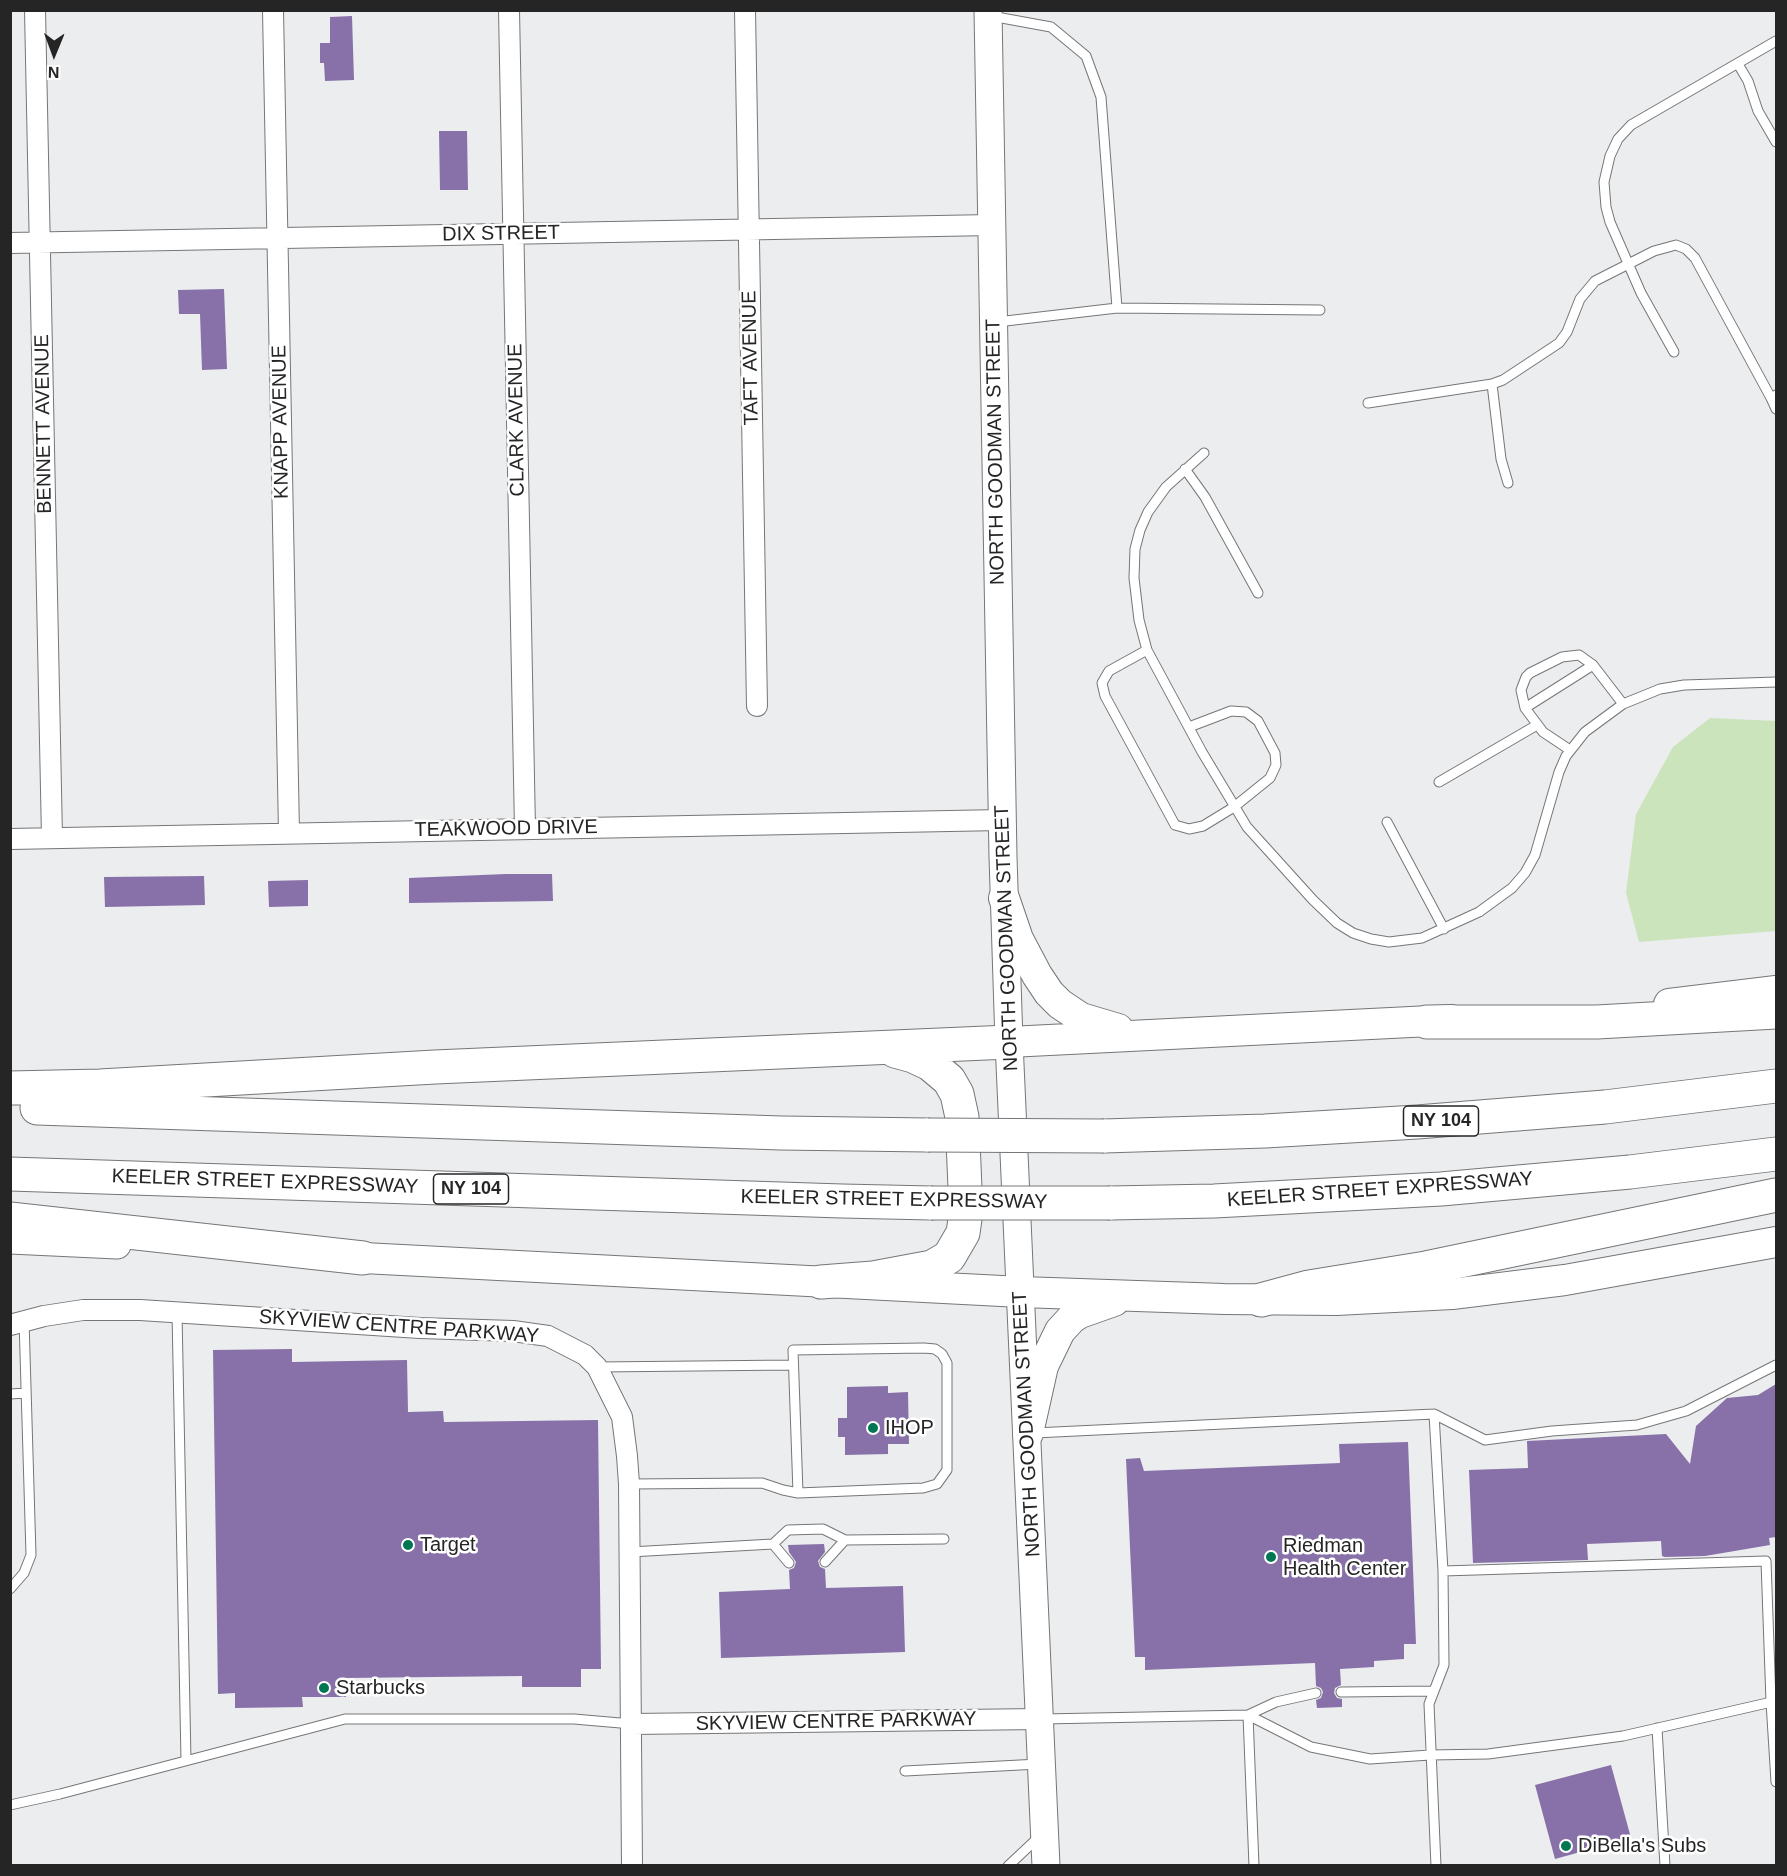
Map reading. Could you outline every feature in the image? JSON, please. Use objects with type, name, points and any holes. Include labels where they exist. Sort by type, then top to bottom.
[{"type":"highway","points":[[1427,1022],[1598,1022],[1776,1012]]},
{"type":"highway","points":[[10,1088],[100,1086],[447,1067],[1009,1042]]},
{"type":"highway","points":[[821,1282],[873,1278],[932,1267],[944,1262],[954,1252],[965,1227],[962,1117],[960,1102],[954,1087],[937,1069],[922,1060],[892,1050],[866,1048]]},
{"type":"highway","name":"NY 104","points":[[10,1107],[769,1133],[1104,1136],[1256,1132],[1417,1122],[1605,1107],[1776,1086]]},
{"type":"highway","name":"KEELER STREET EXPRESSWAY","points":[[10,1173],[842,1201],[1110,1203],[1214,1201],[1432,1189],[1630,1172],[1776,1154]]},
{"type":"highway","points":[[1261,1300],[1309,1287],[1426,1268],[1776,1195]]},
{"type":"highway","points":[[10,1219],[363,1258]]},
{"type":"main road","name":"NORTH GOODMAN STREET","points":[[988,13],[1004,898],[1046,1866]]},
{"type":"main road","points":[[1004,898],[1030,963],[1043,985],[1060,1004],[1081,1018],[1099,1024],[1154,1035]]},
{"type":"main road","points":[[1009,1042],[1427,1022],[1617,1009],[1776,991]]},
{"type":"main road","points":[[10,1240],[1021,1292],[1261,1300],[1376,1299],[1489,1290],[1601,1275],[1776,1242]]},
{"type":"main road","points":[[1028,1433],[1043,1366],[1064,1325],[1080,1313],[1099,1305],[1140,1296]]},
{"type":"street","name":"BENNETT AVENUE","points":[[35,10],[52,838]]},
{"type":"street","name":"KNAPP AVENUE","points":[[273,10],[289,833]]},
{"type":"street","name":"CLARK AVENUE","points":[[509,10],[525,829]]},
{"type":"street","name":"TAFT AVENUE","points":[[745,10],[757,706]]},
{"type":"street","name":"DIX STREET","points":[[10,243],[992,225]]},
{"type":"street","name":"TEAKWOOD DRIVE","points":[[10,839],[1002,820]]},
{"type":"street","name":"SKYVIEW CENTRE PARKWAY","points":[[17,1323],[83,1310],[513,1331],[548,1336],[585,1355],[597,1367],[622,1418],[629,1484],[632,1866]]},
{"type":"street","name":"SKYVIEW CENTRE PARKWAY","points":[[632,1724],[1040,1719]]},
{"type":"lane","points":[[988,13],[1051,27],[1086,56],[1101,97],[1117,308]]},
{"type":"lane","points":[[1674,352],[1641,293],[1610,222],[1605,199],[1605,173],[1613,147],[1631,124],[1776,41]]},
{"type":"lane","points":[[1738,64],[1748,81],[1758,111],[1776,142]]},
{"type":"lane","points":[[1368,403],[1492,384],[1508,378],[1559,343],[1567,332],[1580,299],[1589,286],[1628,263],[1669,246],[1681,246],[1691,253],[1774,396],[1776,409]]},
{"type":"lane","points":[[994,323],[1117,308],[1320,310]]},
{"type":"lane","points":[[1492,384],[1501,459],[1508,483]]},
{"type":"lane","points":[[1204,453],[1166,487],[1143,521],[1135,549],[1133,568],[1135,597],[1147,650],[1234,807],[1251,832],[1312,900],[1345,928],[1371,939],[1400,942],[1422,938],[1497,901],[1512,888],[1525,873],[1539,843],[1559,772],[1570,750],[1594,725],[1623,704],[1660,689],[1684,685],[1776,682]]},
{"type":"lane","points":[[1185,469],[1205,497],[1258,593]]},
{"type":"lane","points":[[1147,650],[1109,671],[1102,683],[1105,696],[1175,825],[1189,829],[1203,826],[1234,807],[1269,778],[1276,765],[1275,753],[1258,721],[1246,712],[1231,711],[1189,728]]},
{"type":"lane","points":[[1570,750],[1550,738],[1525,708],[1521,697],[1523,684],[1536,669],[1573,654],[1585,657],[1593,664],[1623,704]]},
{"type":"lane","points":[[1525,708],[1593,664]]},
{"type":"lane","points":[[1439,783],[1537,725]]},
{"type":"lane","points":[[1387,822],[1444,929]]},
{"type":"lane","points":[[177,1313],[186,1760]]},
{"type":"lane","points":[[10,1588],[24,1573],[31,1555],[26,1393],[17,1323]]},
{"type":"lane","points":[[629,1484],[762,1483],[798,1492],[923,1488],[937,1484],[947,1470],[947,1364],[942,1354],[935,1349],[924,1348],[793,1350],[798,1492]]},
{"type":"lane","points":[[597,1367],[793,1365]]},
{"type":"lane","points":[[1028,1433],[1434,1414],[1485,1440],[1552,1431],[1637,1425],[1686,1411],[1776,1365]]},
{"type":"lane","points":[[10,1394],[26,1393]]},
{"type":"lane","points":[[1434,1414],[1443,1571],[1444,1665],[1429,1704],[1436,1866]]},
{"type":"lane","points":[[630,1552],[773,1544],[788,1530],[823,1528],[844,1540],[944,1539]]},
{"type":"lane","points":[[825,1562],[844,1540]]},
{"type":"lane","points":[[773,1544],[789,1563]]},
{"type":"lane","points":[[1443,1571],[1766,1561],[1776,1782]]},
{"type":"lane","points":[[1341,1692],[1434,1691]]},
{"type":"lane","points":[[1040,1719],[1248,1715],[1276,1702],[1316,1693]]},
{"type":"lane","points":[[1248,1715],[1311,1747],[1370,1759],[1488,1754],[1623,1736],[1774,1702]]},
{"type":"lane","points":[[1248,1715],[1254,1866]]},
{"type":"lane","points":[[10,1804],[60,1794],[345,1719],[574,1719],[632,1724]]},
{"type":"lane","points":[[1657,1728],[1665,1866]]},
{"type":"lane","points":[[905,1771],[1042,1764]]},
{"type":"lane","points":[[1008,1866],[1045,1831]]},
{"type":"green space","points":[[1710,718],[1776,721],[1776,931],[1639,942],[1626,893],[1636,814],[1673,747]]},
{"type":"building","points":[[352,16],[354,80],[325,81],[324,63],[320,63],[320,43],[330,43],[330,17]]},
{"type":"building","points":[[439,131],[467,131],[468,190],[440,190]]},
{"type":"building","points":[[224,289],[227,369],[202,370],[200,314],[179,314],[178,290]]},
{"type":"building","points":[[552,874],[553,901],[409,903],[409,878]]},
{"type":"building","points":[[204,876],[205,905],[105,907],[104,877]]},
{"type":"building","points":[[308,880],[308,906],[269,907],[268,881]]},
{"type":"building","name":"Target","points":[[292,1349],[292,1362],[407,1360],[408,1412],[443,1411],[444,1422],[598,1420],[601,1669],[581,1669],[581,1687],[522,1687],[522,1676],[346,1678],[346,1697],[302,1697],[303,1707],[235,1708],[235,1693],[218,1694],[213,1350]]},
{"type":"building","points":[[1776,1384],[1776,1537],[1769,1538],[1770,1545],[1705,1556],[1665,1557],[1662,1556],[1661,1541],[1587,1544],[1588,1560],[1473,1563],[1469,1470],[1528,1468],[1527,1441],[1666,1434],[1690,1464],[1696,1426],[1727,1398],[1758,1395]]},
{"type":"building","name":"IHOP","points":[[888,1386],[888,1393],[908,1392],[909,1444],[888,1444],[888,1454],[845,1455],[845,1437],[838,1437],[838,1418],[847,1418],[847,1387]]},
{"type":"building","name":"Riedman Health Center","points":[[1408,1442],[1416,1644],[1404,1644],[1404,1659],[1374,1661],[1374,1667],[1340,1669],[1341,1685],[1335,1688],[1334,1693],[1337,1698],[1342,1699],[1342,1707],[1317,1708],[1316,1700],[1321,1698],[1323,1692],[1316,1686],[1315,1663],[1145,1670],[1145,1657],[1135,1657],[1126,1459],[1140,1458],[1144,1471],[1340,1463],[1339,1444]]},
{"type":"building","points":[[824,1544],[825,1552],[818,1561],[820,1567],[825,1569],[826,1588],[903,1586],[905,1652],[721,1658],[719,1592],[790,1589],[789,1570],[794,1568],[796,1562],[789,1552],[788,1545]]},
{"type":"building","points":[[1611,1765],[1631,1838],[1555,1859],[1535,1785]]},
{"type":"place","name":"IHOP","points":[[873,1428]]},
{"type":"place","name":"Target","points":[[408,1545]]},
{"type":"place","name":"Riedman Health Center","points":[[1271,1557]]},
{"type":"place","name":"Starbucks","points":[[324,1688]]},
{"type":"place","name":"DiBella's Subs","points":[[1566,1846]]}]
